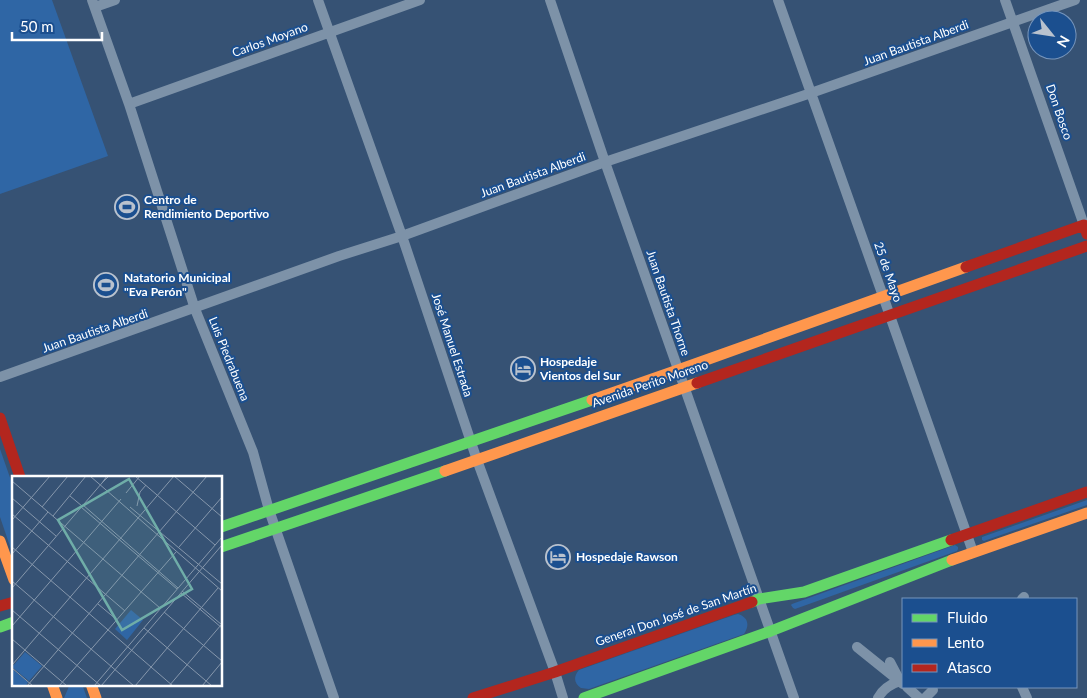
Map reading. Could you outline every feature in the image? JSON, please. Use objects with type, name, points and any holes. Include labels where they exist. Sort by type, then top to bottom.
[{"type":"street","points":[[94,4],[115,0]]},
{"type":"street","name":"José Manuel Estrada","points":[[318,0],[331,32],[402,236],[470,441],[563,698]]},
{"type":"street","name":"Carlos Moyano","points":[[129,104],[420,0]]},
{"type":"street","name":"Juan Bautista Thorne","points":[[550,0],[605,162],[794,698]]},
{"type":"street","name":"25 de Mayo","points":[[778,0],[973,552]]},
{"type":"street","name":"Don Bosco","points":[[1005,0],[1086,230]]},
{"type":"street","name":"Juan Bautista Alberdi","points":[[0,378],[605,162],[811,93],[1075,0]]},
{"type":"street","name":"Luis Piedrabuena","points":[[94,4],[129,104],[195,308],[253,452],[269,510],[334,698]]},
{"type":"street","name":"Avenida Perito Moreno","points":[[222,527],[678,370],[883,296],[1086,230]]},
{"type":"street","name":"Avenida Perito Moreno","points":[[222,548],[1087,246]]},
{"type":"street","points":[[0,418],[20,476]]},
{"type":"street","name":"General Don José de San Martín","points":[[473,698],[555,672],[759,599],[804,592],[1087,492]]},
{"type":"street","points":[[584,698],[771,631],[973,552],[1087,513]]},
{"type":"street","points":[[0,541],[12,574]]},
{"type":"street","points":[[0,627],[12,623]]},
{"type":"street","points":[[857,647],[902,683]]},
{"type":"street","points":[[890,662],[902,682]]},
{"type":"street","points":[[878,698],[890,685],[902,684]]},
{"type":"street","points":[[53,686],[57,698]]},
{"type":"street","points":[[92,686],[96,698]]},
{"type":"street","points":[[908,688],[919,698]]},
{"type":"street","points":[[925,698],[933,690]]},
{"type":"shaded area","points":[[0,0],[52,0],[108,156],[0,194]]},
{"type":"shaded area","points":[[0,449],[12,483],[12,552],[0,517]]},
{"type":"shaded area","points":[[1087,500],[1087,505],[984,541],[982,540],[982,537]]},
{"type":"shaded area","points":[[955,545],[958,547],[957,551],[795,609],[791,605],[792,604]]},
{"type":"shaded area","points":[[738,614],[744,617],[747,622],[744,634],[589,689],[581,688],[576,682],[575,677],[579,670]]},
{"type":"shaded area","points":[[69,686],[83,686],[87,698],[64,698]]},
{"type":"traffic: fast","points":[[222,527],[592,400]]},
{"type":"traffic: fast","points":[[222,547],[445,471]]},
{"type":"traffic: fast","points":[[752,602],[759,599],[804,592],[951,540]]},
{"type":"traffic: fast","points":[[584,698],[771,631],[952,560]]},
{"type":"traffic: fast","points":[[0,627],[12,623]]},
{"type":"traffic: slow","points":[[592,400],[966,267]]},
{"type":"traffic: slow","points":[[445,471],[697,383]]},
{"type":"traffic: slow","points":[[952,560],[1087,513]]},
{"type":"traffic: slow","points":[[0,541],[12,574]]},
{"type":"traffic: slow","points":[[53,686],[57,698]]},
{"type":"traffic: slow","points":[[92,686],[96,698]]},
{"type":"traffic: jam","points":[[966,267],[1084,225],[1087,234]]},
{"type":"traffic: jam","points":[[697,383],[1087,246]]},
{"type":"traffic: jam","points":[[0,418],[20,476]]},
{"type":"traffic: jam","points":[[951,540],[1087,492]]},
{"type":"traffic: jam","points":[[473,698],[555,672],[752,602]]},
{"type":"traffic: jam","points":[[0,606],[12,603]]},
{"type":"place","name":"Centro de Rendimiento Deportivo","points":[[127,207]]},
{"type":"place","name":"Natatorio Municipal \"Eva Perón\"","points":[[106,285]]},
{"type":"place","name":"Hospedaje Vientos del Sur","points":[[523,369]]},
{"type":"place","name":"Hospedaje Rawson","points":[[558,557]]}]
